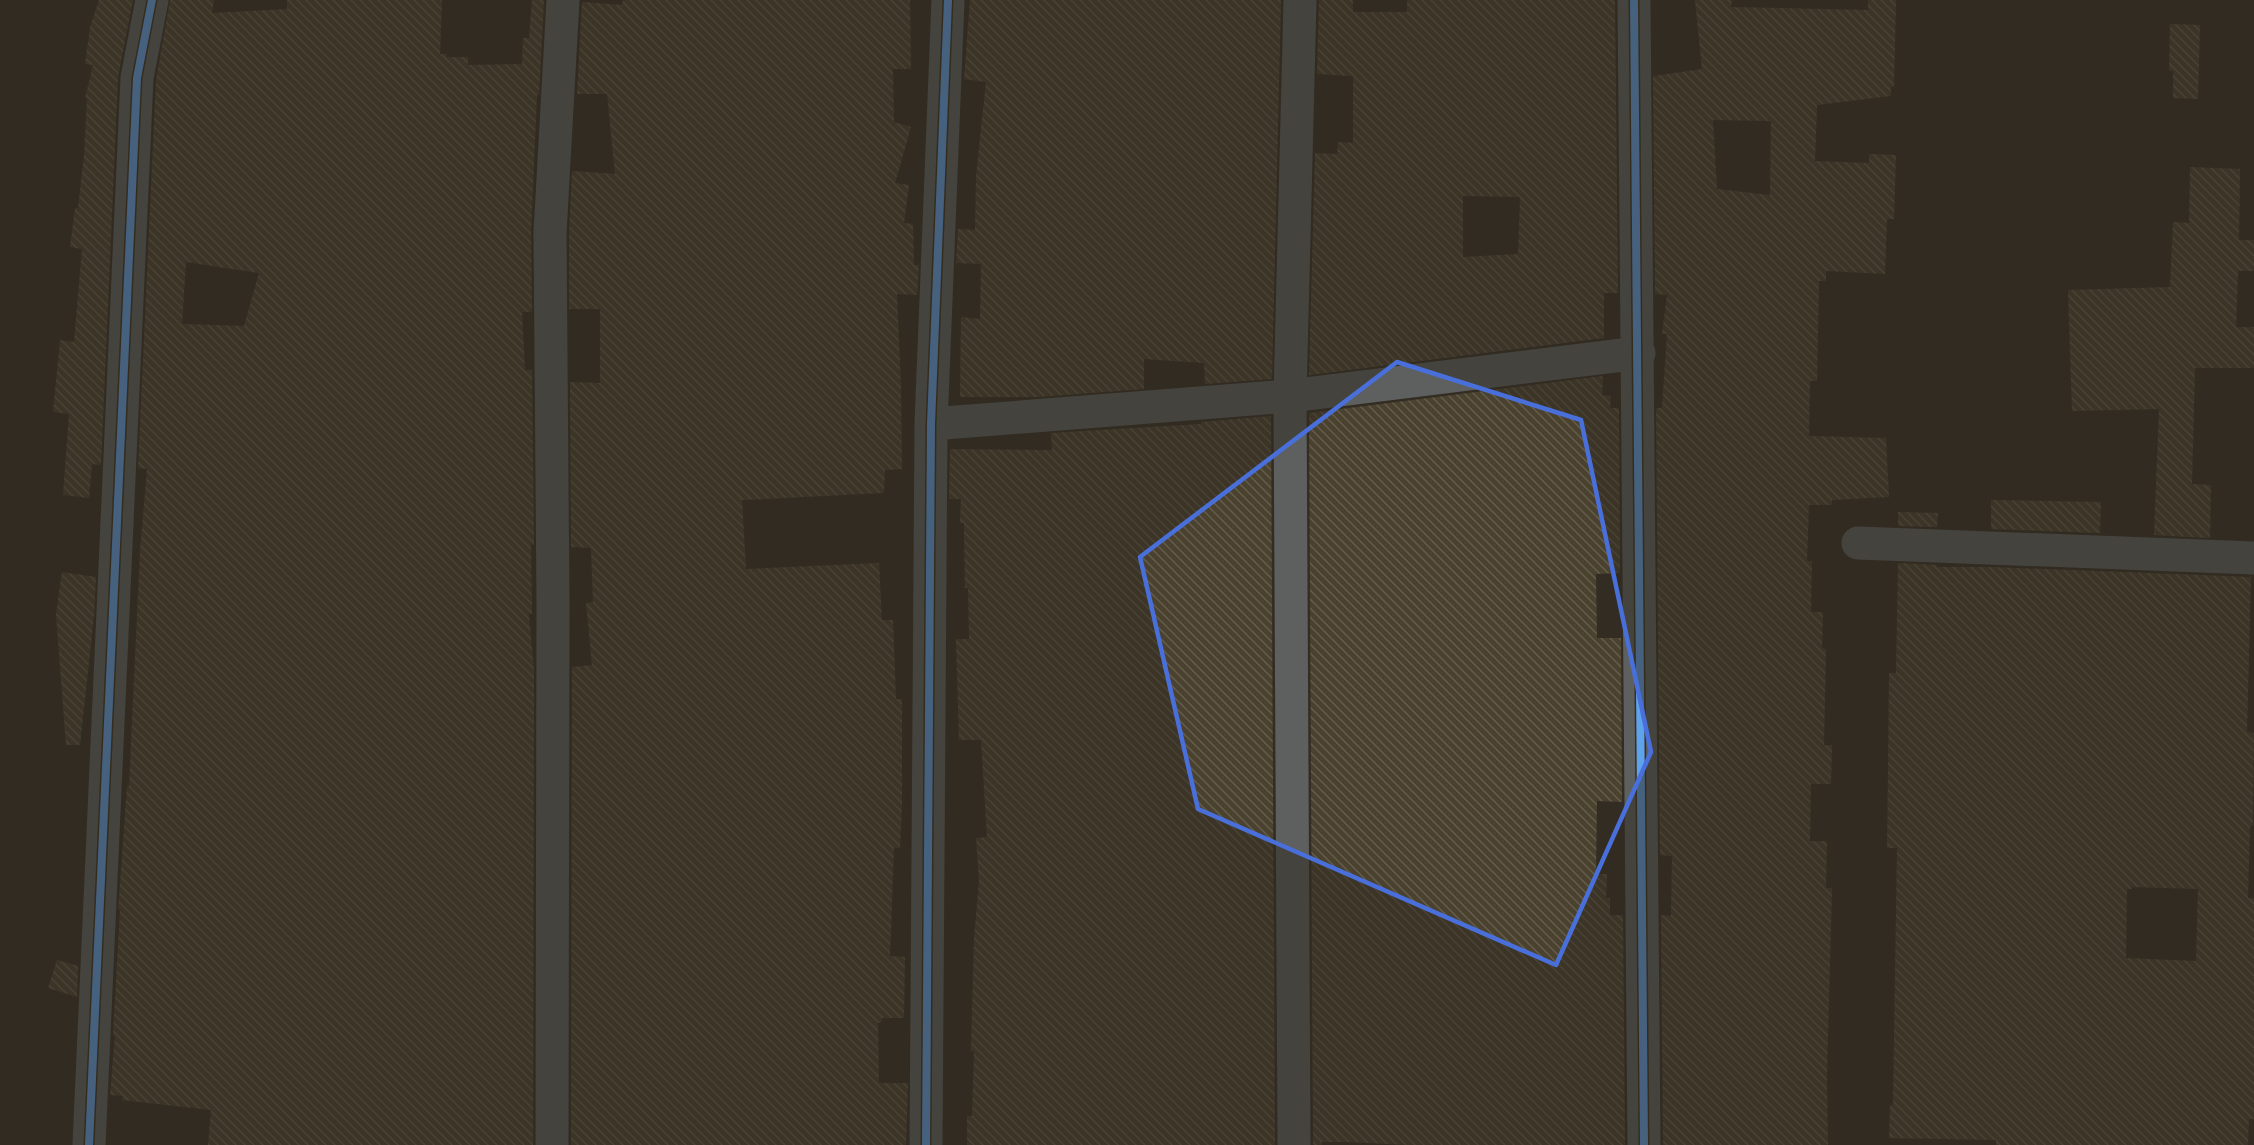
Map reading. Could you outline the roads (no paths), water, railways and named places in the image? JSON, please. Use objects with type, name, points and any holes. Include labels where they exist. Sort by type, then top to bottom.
[{"type":"street","points":[[89,1145],[137,78],[152,0]]},
{"type":"street","points":[[552,1145],[553,603],[550,233],[563,0]]},
{"type":"street","points":[[926,1145],[931,424],[948,0]]},
{"type":"street","points":[[1294,1145],[1290,396],[1300,0]]},
{"type":"street","points":[[1634,0],[1639,353],[1644,1145]]},
{"type":"street","points":[[931,424],[1290,396],[1639,353]]},
{"type":"street","points":[[1858,543],[2254,558]]}]
